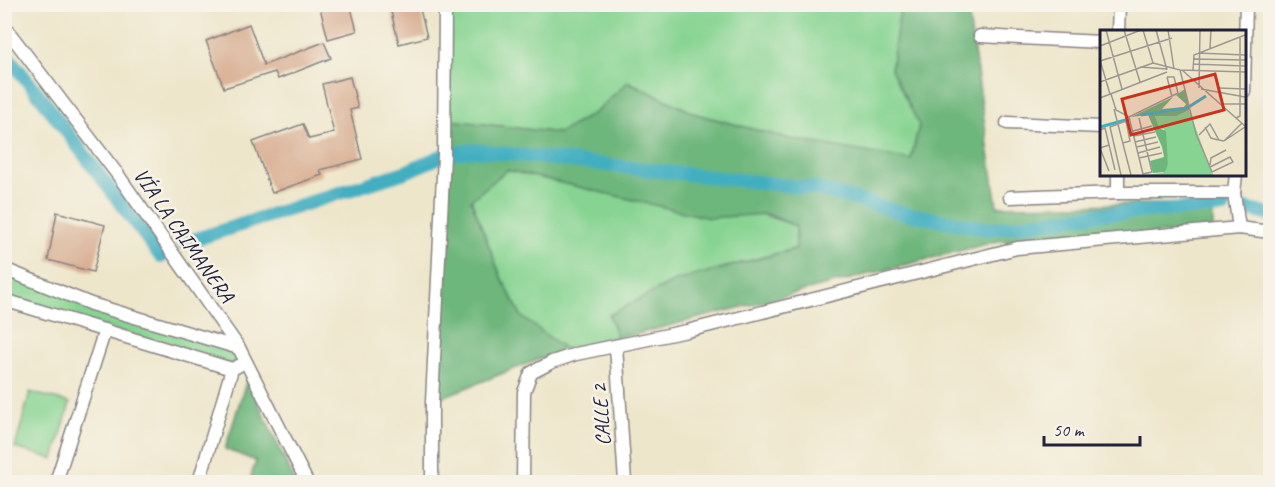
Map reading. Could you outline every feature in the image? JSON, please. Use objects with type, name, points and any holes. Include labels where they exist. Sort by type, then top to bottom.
[{"type":"street","points":[[432,483],[432,402],[444,155],[445,4]]},
{"type":"street","points":[[1118,30],[1119,4]]},
{"type":"street","points":[[1245,30],[1246,4]]},
{"type":"street","name":"VÍA LA CAIMANERA","points":[[4,26],[118,175],[239,348],[307,483]]},
{"type":"street","points":[[980,36],[1100,42]]},
{"type":"street","points":[[1006,123],[1100,127]]},
{"type":"street","points":[[1118,176],[1118,193]]},
{"type":"street","points":[[1236,176],[1234,193],[1239,228]]},
{"type":"street","points":[[1010,197],[1118,193],[1234,193]]},
{"type":"street","points":[[523,483],[524,392],[531,373],[552,362],[576,354],[687,331],[1017,248],[1239,228],[1270,232]]},
{"type":"street","points":[[4,269],[91,304],[239,348]]},
{"type":"street","points":[[4,300],[232,369]]},
{"type":"street","points":[[56,483],[105,330]]},
{"type":"street","name":"CALLE 2","points":[[616,346],[625,483]]},
{"type":"street","points":[[199,483],[232,369],[246,361]]},
{"type":"green space","points":[[450,5],[901,5],[891,69],[919,125],[911,160],[790,139],[696,114],[629,82],[593,114],[559,133],[450,120]]},
{"type":"green space","points":[[901,5],[967,5],[997,206],[1213,203],[1213,231],[998,241],[637,334],[617,337],[609,315],[675,281],[796,249],[796,226],[767,214],[709,218],[507,170],[471,200],[501,277],[522,317],[565,349],[435,400],[444,321],[450,120],[559,133],[593,114],[628,82],[696,114],[790,139],[911,160],[919,125],[891,69]]},
{"type":"green space","points":[[507,170],[703,216],[761,214],[796,226],[796,248],[675,281],[609,315],[617,337],[565,349],[522,317],[501,277],[471,199]]},
{"type":"green space","points":[[4,273],[238,350],[241,357],[232,365],[5,297]]},
{"type":"green space","points":[[247,379],[295,482],[249,482],[256,461],[225,449]]},
{"type":"green space","points":[[30,392],[70,403],[54,459],[15,448]]},
{"type":"building","points":[[319,4],[350,4],[357,31],[328,39]]},
{"type":"building","points":[[419,5],[427,37],[399,44],[391,12]]},
{"type":"building","points":[[249,24],[264,65],[324,42],[331,58],[278,79],[275,72],[224,88],[206,41]]},
{"type":"building","points":[[350,77],[358,108],[350,110],[362,159],[320,170],[322,175],[272,193],[253,142],[303,124],[309,139],[334,133],[322,84]]},
{"type":"building","points":[[57,212],[105,225],[93,272],[48,260]]},
{"type":"waterway","points":[[4,52],[161,257]]},
{"type":"waterway","points":[[184,243],[405,172],[444,155],[473,150],[818,189],[903,213],[989,229],[1100,214],[1224,207]]},
{"type":"waterway","points":[[1246,209],[1270,215]]}]
